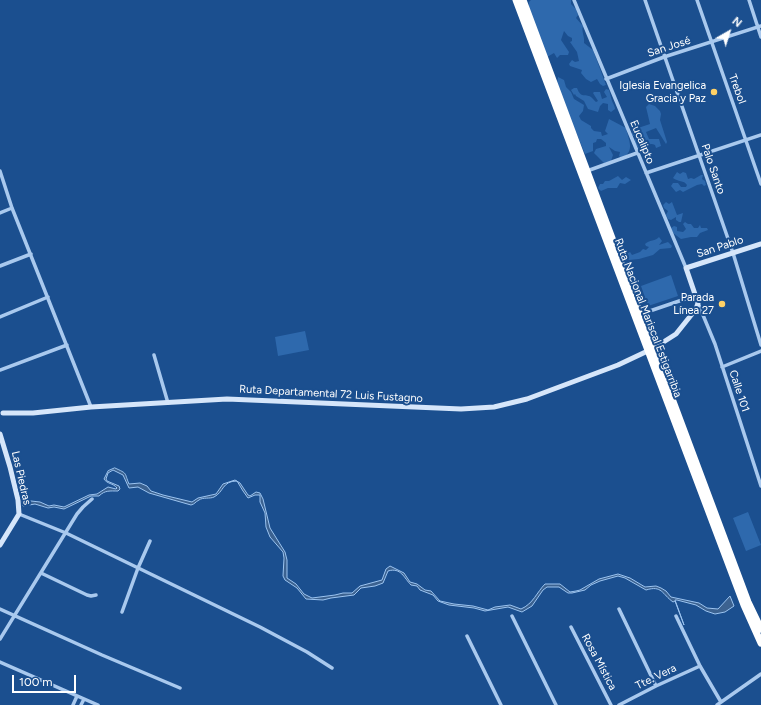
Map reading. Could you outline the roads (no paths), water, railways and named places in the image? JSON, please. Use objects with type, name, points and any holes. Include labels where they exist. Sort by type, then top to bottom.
[{"type":"highway","name":"Ruta Nacional Mariscal Estigarribia","points":[[516,0],[748,602],[761,629]]},
{"type":"highway","name":"Ruta Nacional Mariscal Estigarribia","points":[[523,0],[641,314],[651,350],[744,605],[761,643]]},
{"type":"main road","name":"San Pablo","points":[[686,268],[761,244]]},
{"type":"main road","points":[[686,268],[698,303]]},
{"type":"main road","name":"Ruta Departamental 72 Luis Fustagno","points":[[1,413],[33,413],[91,407],[226,399],[461,409],[494,406],[527,399],[618,365],[651,350],[676,334],[694,313],[698,303]]},
{"type":"main road","name":"Las Piedras","points":[[0,434],[10,467],[18,500],[19,511],[0,545]]},
{"type":"street","name":"Eucalipto","points":[[574,0],[686,268]]},
{"type":"street","name":"Palo Santo","points":[[645,0],[733,253],[761,345]]},
{"type":"street","name":"Trebol","points":[[697,0],[761,184]]},
{"type":"street","points":[[748,0],[760,27],[761,37]]},
{"type":"street","name":"San José","points":[[606,78],[664,57],[760,27]]},
{"type":"street","points":[[646,173],[761,135]]},
{"type":"street","points":[[587,171],[637,153]]},
{"type":"street","points":[[0,171],[12,208],[91,407]]},
{"type":"street","points":[[0,213],[12,208]]},
{"type":"street","points":[[0,266],[31,254]]},
{"type":"street","points":[[0,317],[48,297]]},
{"type":"street","points":[[641,314],[688,298],[692,298],[698,303]]},
{"type":"street","name":"Calle 101","points":[[698,303],[715,344],[761,486]]},
{"type":"street","points":[[0,370],[67,345]]},
{"type":"street","points":[[722,367],[761,351]]},
{"type":"street","points":[[154,355],[168,403]]},
{"type":"street","points":[[0,639],[83,507],[92,499]]},
{"type":"street","points":[[19,511],[260,626],[307,652],[332,668]]},
{"type":"street","points":[[122,612],[138,568],[150,541]]},
{"type":"street","points":[[41,573],[87,595],[91,596],[96,594]]},
{"type":"street","points":[[0,609],[180,688]]},
{"type":"street","points":[[619,609],[656,686]]},
{"type":"street","points":[[512,616],[556,705]]},
{"type":"street","points":[[676,616],[700,666],[722,702]]},
{"type":"street","name":"Rosa Mística","points":[[571,627],[611,705]]},
{"type":"street","points":[[467,636],[501,705]]},
{"type":"street","points":[[0,662],[98,705]]},
{"type":"street","name":"Tte. Vera","points":[[619,705],[700,666]]},
{"type":"street","points":[[717,705],[761,674]]},
{"type":"street","points":[[73,705],[77,696]]},
{"type":"street","points":[[81,705],[84,699]]},
{"type":"place","name":"Iglesia Evangelica Gracia y Paz","points":[[714,92]]},
{"type":"place","name":"Parada Línea 27","points":[[722,304]]}]
